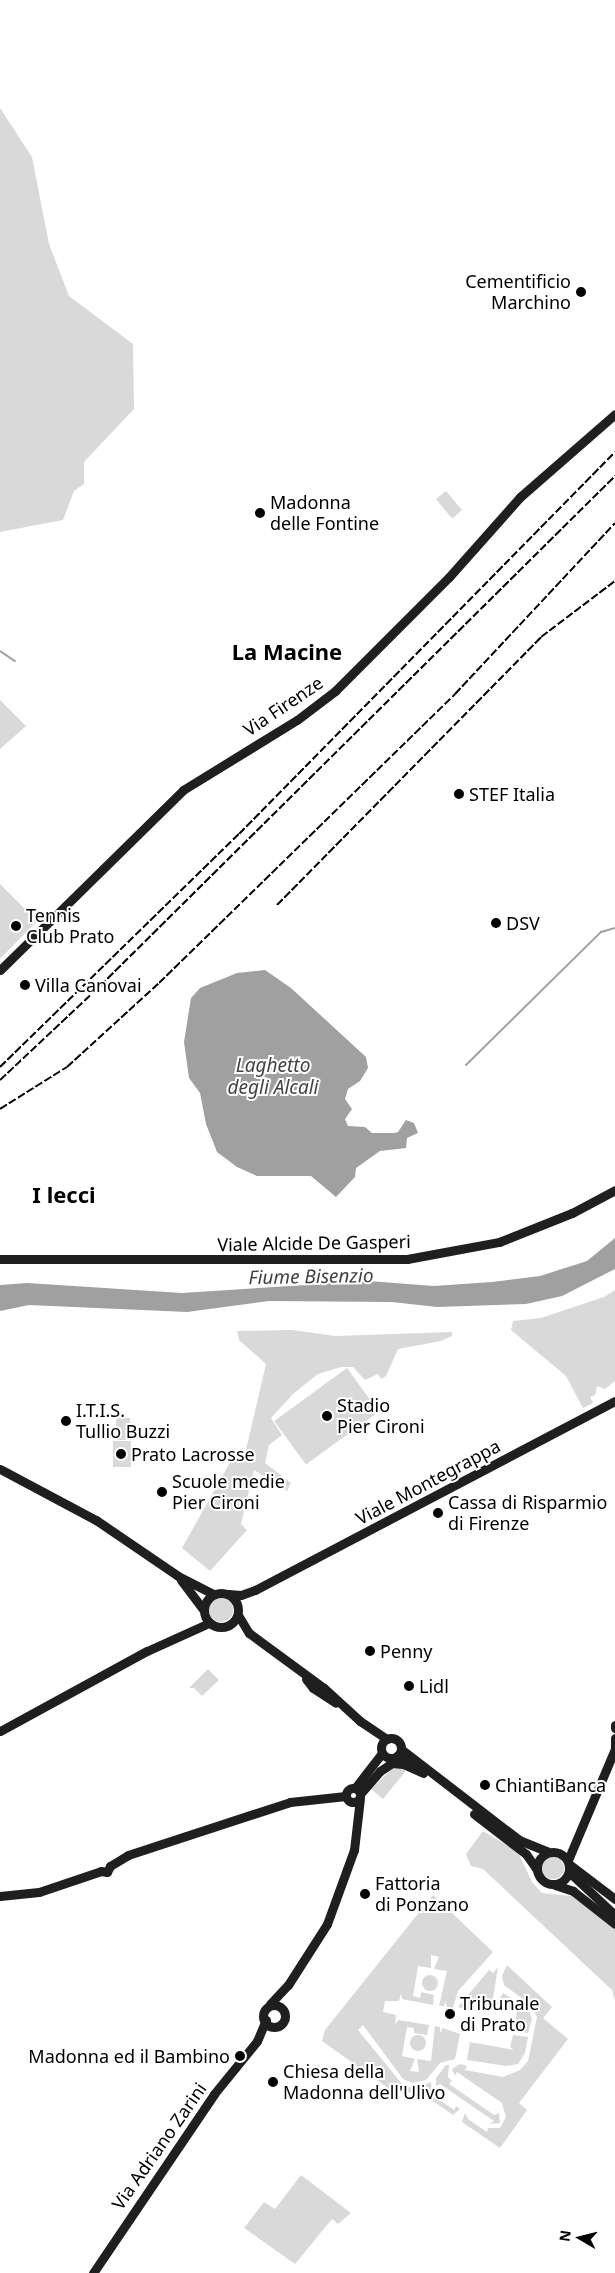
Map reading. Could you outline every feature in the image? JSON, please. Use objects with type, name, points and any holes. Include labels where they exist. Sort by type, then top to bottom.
[{"type":"main road","name":"Via Firenze","points":[[0,970],[183,790],[297,720],[335,691],[448,577],[520,497],[615,414]]},
{"type":"main road","name":"Viale Alcide De Gasperi","points":[[0,1259],[407,1259],[499,1242],[572,1213],[615,1190]]},
{"type":"main road","name":"Viale Montegrappa","points":[[255,1590],[615,1401]]},
{"type":"main road","points":[[0,1469],[96,1520],[178,1576],[213,1594],[241,1595],[255,1590]]},
{"type":"main road","points":[[178,1576],[204,1611],[209,1623],[218,1628],[228,1626],[249,1633],[304,1676],[325,1697],[341,1705],[360,1721],[387,1739],[397,1740],[400,1752],[423,1773],[520,1848],[543,1881],[574,1891],[615,1924]]},
{"type":"main road","points":[[228,1626],[255,1590]]},
{"type":"main road","points":[[186,1631],[204,1611],[213,1594]]},
{"type":"main road","points":[[228,1594],[249,1633]]},
{"type":"main road","points":[[0,1731],[186,1631],[209,1623]]},
{"type":"main road","points":[[360,1721],[381,1750],[390,1758],[400,1752]]},
{"type":"main road","points":[[555,1885],[564,1881],[577,1835],[615,1750],[615,1738]]},
{"type":"main road","points":[[257,2041],[266,2020],[266,2009],[288,1985],[326,1924],[354,1850],[357,1829],[355,1796],[387,1739]]},
{"type":"main road","points":[[400,1752],[519,1840],[549,1852],[559,1853],[583,1887],[614,1915]]},
{"type":"main road","points":[[0,1896],[39,1892],[106,1868],[137,1851],[290,1802],[355,1796],[380,1771],[392,1764],[403,1764],[423,1773]]},
{"type":"main road","points":[[559,1853],[577,1835]]},
{"type":"main road","points":[[537,1870],[541,1857],[549,1852]]},
{"type":"main road","points":[[569,1865],[615,1899]]},
{"type":"main road","points":[[257,2041],[283,2022],[281,2008],[288,1985]]},
{"type":"main road","points":[[270,2004],[281,2008]]},
{"type":"main road","points":[[266,2020],[274,2028]]},
{"type":"main road","name":"Via Adriano Zarini","points":[[93,2273],[214,2094],[257,2041]]},
{"type":"shaded area","points":[[0,108],[32,157],[49,244],[69,296],[133,344],[134,409],[84,462],[84,484],[74,491],[63,520],[0,532]]},
{"type":"shaded area","points":[[446,491],[462,510],[452,519],[436,499]]},
{"type":"shaded area","points":[[0,700],[26,726],[0,749]]},
{"type":"shaded area","name":"Tennis Club Prato","points":[[0,884],[37,921],[0,959]]},
{"type":"shaded area","points":[[615,1290],[615,1381],[605,1389],[597,1386],[595,1395],[590,1397],[593,1403],[583,1408],[566,1376],[511,1330],[513,1321],[541,1318],[604,1297]]},
{"type":"shaded area","points":[[292,1330],[335,1336],[452,1332],[452,1336],[441,1341],[398,1349],[386,1376],[381,1379],[378,1374],[365,1380],[353,1367],[341,1367],[318,1374],[293,1394],[271,1418],[282,1435],[269,1445],[265,1463],[291,1483],[287,1491],[254,1470],[241,1524],[247,1530],[210,1571],[182,1548],[237,1450],[246,1450],[266,1364],[239,1340],[237,1331]]},
{"type":"shaded area","name":"Stadio Pier Cironi","points":[[347,1368],[379,1412],[306,1465],[274,1421]]},
{"type":"shaded area","points":[[116,1418],[130,1418],[130,1440],[116,1440]]},
{"type":"shaded area","points":[[113,1441],[131,1441],[131,1467],[113,1467]]},
{"type":"shaded area","points":[[221,1598],[226,1599],[232,1605],[232,1615],[226,1621],[221,1622],[216,1621],[210,1615],[209,1610],[210,1605],[216,1599]]},
{"type":"shaded area","points":[[208,1669],[219,1680],[202,1696],[194,1688],[189,1688]]},
{"type":"shaded area","points":[[393,1768],[405,1768],[405,1772],[383,1799],[371,1789]]},
{"type":"shaded area","points":[[483,1831],[518,1852],[532,1882],[542,1893],[572,1896],[615,1929],[615,2001],[612,1990],[483,1869],[471,1866],[466,1854]]},
{"type":"shaded area","points":[[553,1857],[561,1860],[564,1868],[561,1876],[553,1879],[545,1876],[542,1868],[545,1860]]},
{"type":"shaded area","points":[[433,1895],[493,1952],[458,1991],[453,2008],[447,2007],[445,2001],[444,2006],[439,2006],[447,1971],[434,1969],[439,1957],[431,1955],[431,1968],[418,1966],[413,1996],[420,1998],[421,1992],[434,1995],[433,2005],[402,1999],[401,1993],[399,2001],[385,2001],[383,2012],[396,2015],[395,2025],[398,2020],[429,2025],[427,2035],[414,2033],[414,2028],[407,2027],[402,2056],[415,2059],[410,2071],[419,2072],[417,2059],[431,2061],[435,2026],[440,2027],[440,2033],[443,2028],[460,2034],[455,2059],[440,2063],[426,2080],[412,2083],[403,2079],[363,2025],[358,2030],[402,2084],[414,2089],[431,2082],[432,2095],[454,2110],[456,2106],[460,2109],[453,2115],[420,2092],[395,2093],[322,2041],[325,2030]]},
{"type":"shaded area","points":[[507,1965],[552,2007],[543,2018],[568,2039],[519,2103],[527,2110],[500,2148],[462,2122],[465,2113],[468,2119],[487,2132],[488,2128],[500,2128],[506,2117],[502,2103],[457,2072],[455,2076],[452,2069],[460,2064],[467,2066],[465,2070],[503,2077],[520,2070],[528,2061],[537,2017],[531,2005],[504,1985],[502,1976]]},
{"type":"shaded area","points":[[498,1967],[492,2005],[472,2002],[470,2010],[458,2007],[489,1970],[493,1973]]},
{"type":"shaded area","points":[[430,1975],[436,1977],[438,1983],[436,1989],[430,1991],[424,1989],[422,1983],[424,1977]]},
{"type":"shaded area","points":[[503,1993],[529,2010],[532,2019],[528,2033],[510,2030],[511,2024],[515,2024],[517,2012],[523,2011],[496,2006]]},
{"type":"shaded area","points":[[418,2035],[424,2037],[426,2043],[424,2049],[418,2051],[412,2049],[410,2043],[412,2037]]},
{"type":"shaded area","points":[[513,2035],[528,2037],[525,2053],[518,2064],[506,2066],[467,2060],[470,2042],[514,2050],[510,2047]]},
{"type":"shaded area","points":[[446,2065],[449,2065],[448,2077],[452,2081],[449,2084],[494,2115],[499,2113],[500,2123],[490,2124],[494,2121],[440,2084],[436,2086],[436,2078]]},
{"type":"shaded area","points":[[301,2175],[351,2213],[338,2224],[332,2219],[295,2264],[244,2228],[264,2202],[275,2209]]},
{"type":"water","name":"Laghetto degli Alcali","points":[[265,970],[291,988],[366,1057],[368,1068],[360,1081],[348,1089],[345,1099],[352,1109],[345,1119],[348,1126],[365,1127],[372,1133],[394,1133],[398,1132],[406,1120],[414,1123],[418,1133],[407,1138],[406,1148],[380,1151],[356,1168],[355,1177],[336,1197],[311,1176],[257,1176],[237,1167],[217,1152],[206,1124],[200,1093],[189,1078],[184,1042],[191,998],[200,988],[237,973]]},
{"type":"water","points":[[615,1238],[615,1269],[562,1296],[526,1304],[437,1307],[392,1302],[269,1301],[187,1312],[29,1305],[0,1311],[0,1285],[27,1283],[182,1293],[368,1281],[434,1286],[492,1282],[540,1276],[587,1261]]},
{"type":"waterway","points":[[0,651],[15,661]]},
{"type":"waterway","points":[[466,1065],[601,932],[615,928]]},
{"type":"railway","points":[[0,1067],[239,834],[615,452]]},
{"type":"railway","points":[[0,1080],[100,986],[615,476]]},
{"type":"railway","points":[[0,1109],[67,1067],[159,983],[455,694],[615,523]]},
{"type":"railway","points":[[277,905],[541,637],[615,581]]},
{"type":"place","name":"Cementificio Marchino","points":[[581,292]]},
{"type":"place","name":"Madonna delle Fontine","points":[[260,513]]},
{"type":"place","name":"STEF Italia","points":[[459,794]]},
{"type":"place","name":"DSV","points":[[496,923]]},
{"type":"place","name":"Tennis Club Prato","points":[[16,926]]},
{"type":"place","name":"Villa Canovai","points":[[25,985]]},
{"type":"place","name":"Stadio Pier Cironi","points":[[327,1416]]},
{"type":"place","name":"I.T.I.S. Tullio Buzzi","points":[[66,1421]]},
{"type":"place","name":"Prato Lacrosse","points":[[121,1454]]},
{"type":"place","name":"Scuole medie Pier Cironi","points":[[162,1492]]},
{"type":"place","name":"Cassa di Risparmio di Firenze","points":[[438,1513]]},
{"type":"place","name":"Penny","points":[[370,1651]]},
{"type":"place","name":"Lidl","points":[[409,1686]]},
{"type":"place","name":"ChiantiBanca","points":[[485,1785]]},
{"type":"place","name":"Fattoria di Ponzano","points":[[365,1894]]},
{"type":"place","name":"Tribunale di Prato","points":[[450,2014]]},
{"type":"place","name":"Madonna ed il Bambino","points":[[240,2056]]},
{"type":"place","name":"Chiesa della Madonna dell'Ulivo","points":[[273,2082]]},
{"type":"district","name":"La Macine","points":[[287,652]]},
{"type":"district","name":"I lecci","points":[[64,1195]]},
{"type":"water label","name":"Fiume Bisenzio","points":[[311,1277]]}]
